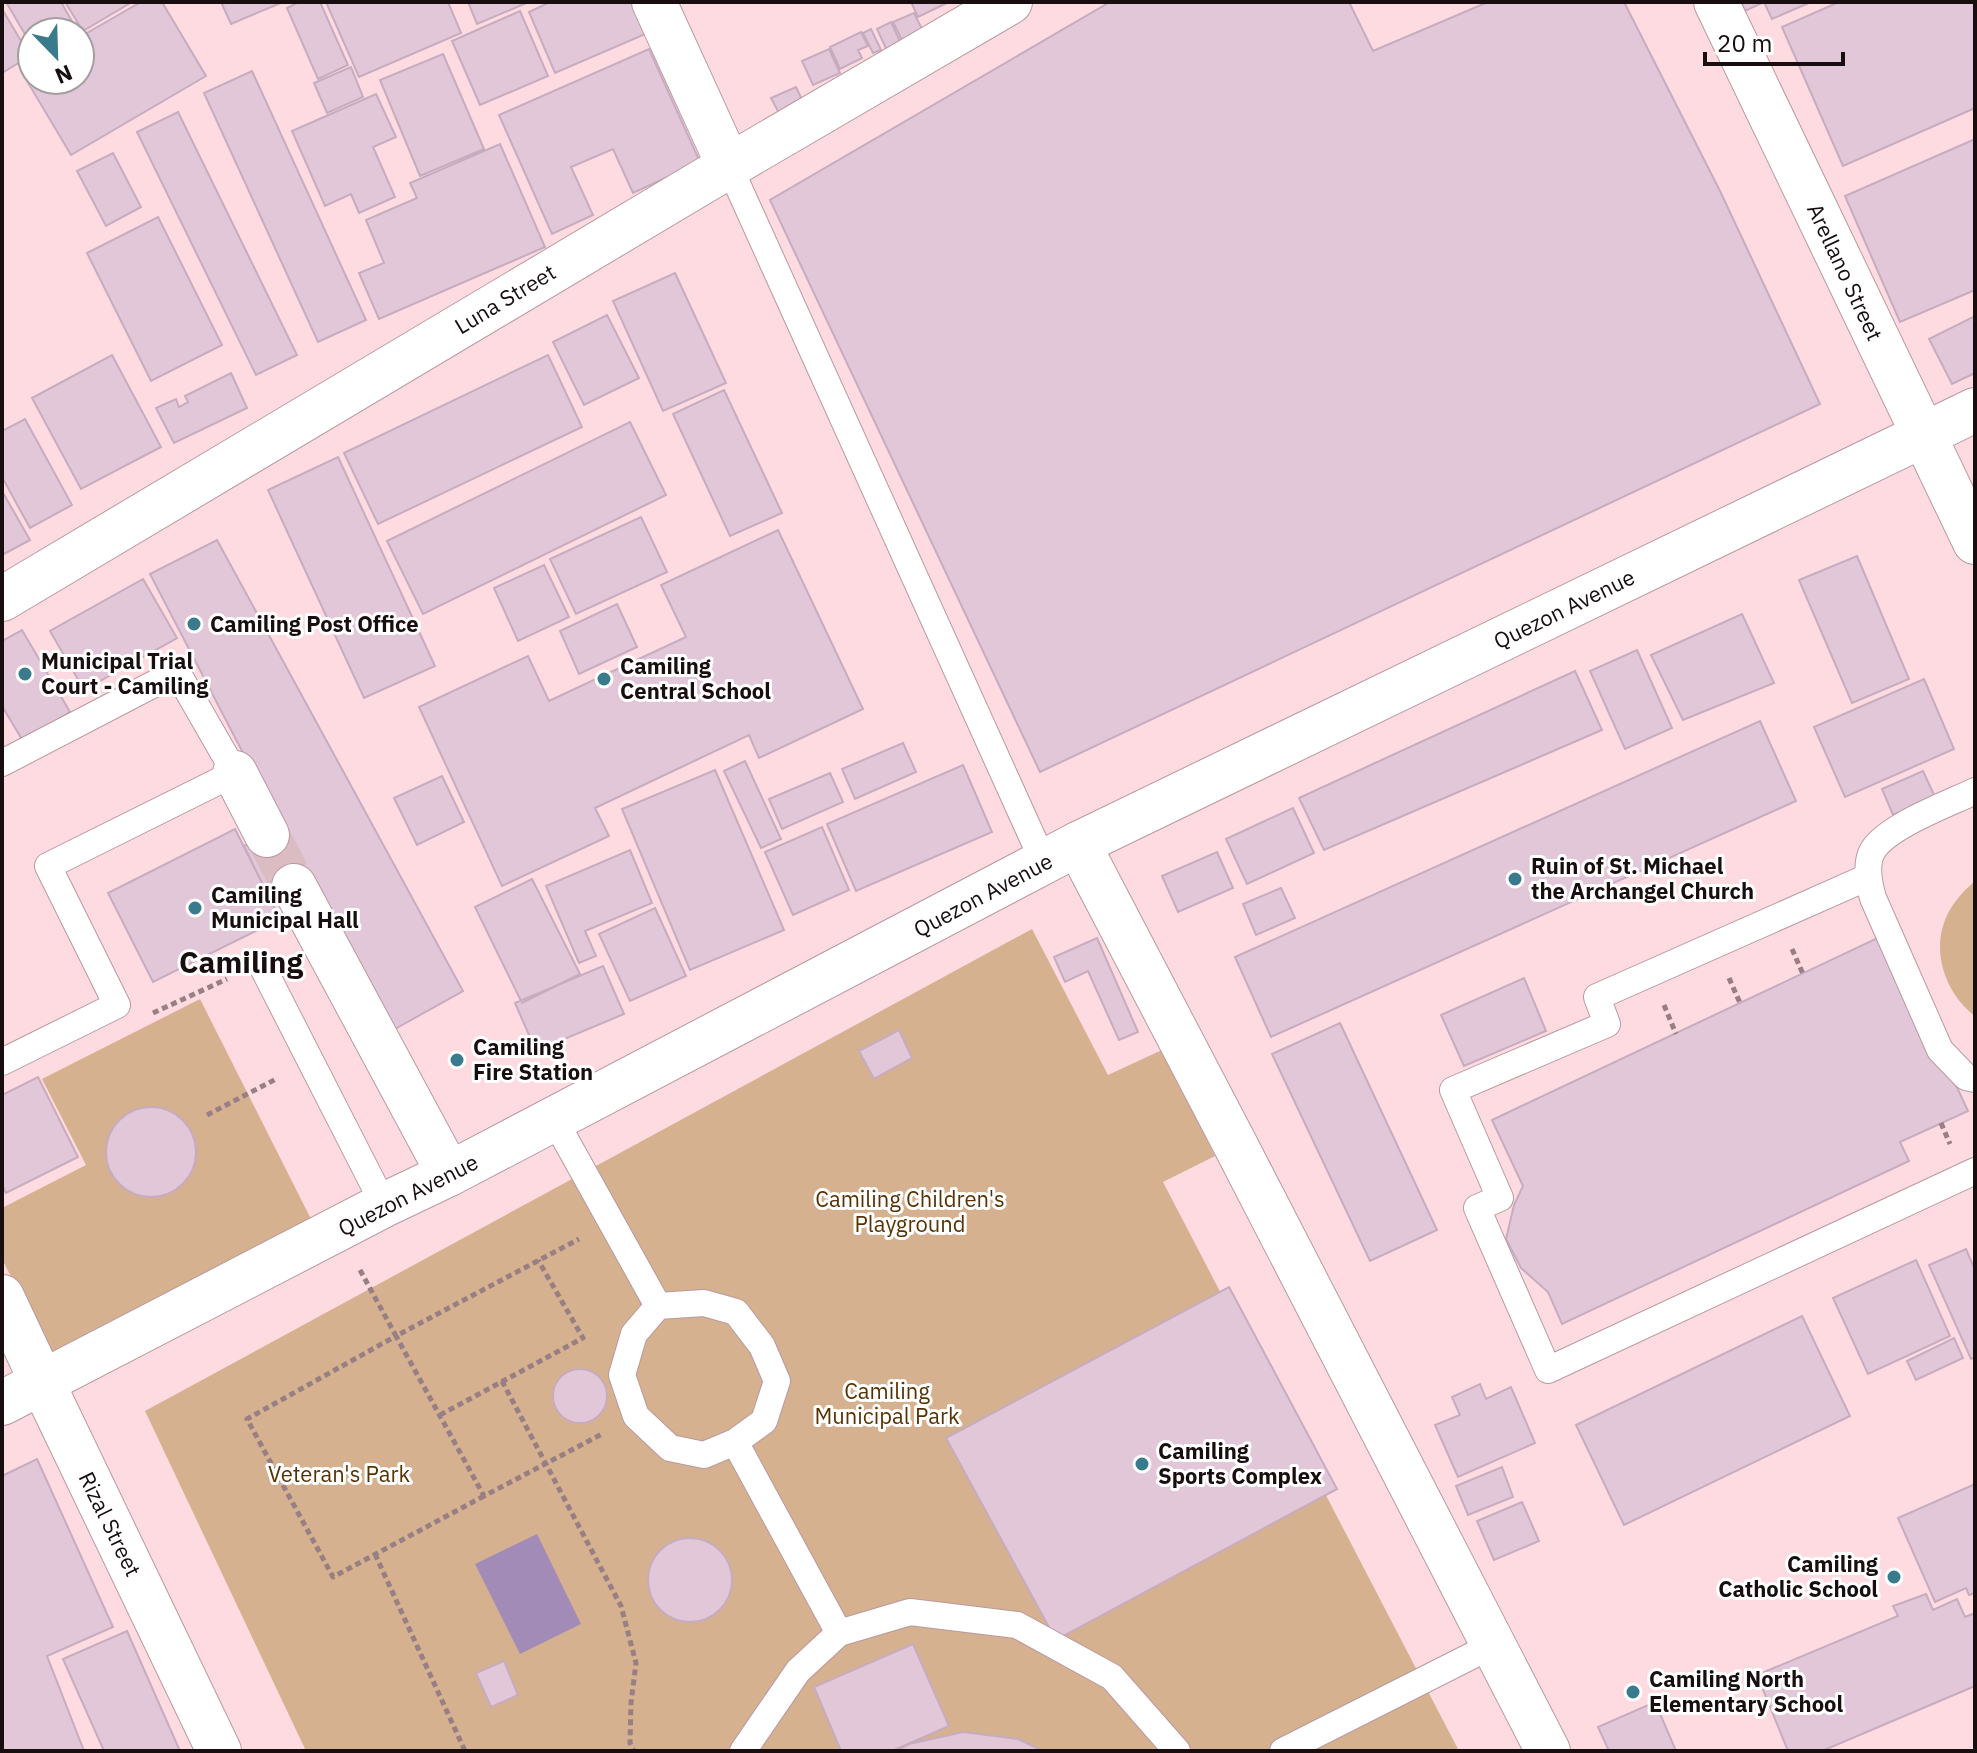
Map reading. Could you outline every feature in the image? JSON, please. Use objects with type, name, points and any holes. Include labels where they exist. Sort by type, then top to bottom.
[{"type":"main road","points":[[654,2],[729,166]]},
{"type":"main road","name":"Luna Street","points":[[2,599],[1010,2]]},
{"type":"main road","name":"Arellano Street","points":[[1716,2],[1975,542]]},
{"type":"main road","name":"Quezon Avenue","points":[[2,1403],[449,1174],[1061,854],[1975,410]]},
{"type":"main road","points":[[235,773],[267,835]]},
{"type":"main road","points":[[1061,854],[1245,1164],[1548,1751]]},
{"type":"main road","points":[[294,886],[449,1174]]},
{"type":"main road","name":"Rizal Street","points":[[2,1297],[219,1751]]},
{"type":"lane","points":[[729,166],[1061,854]]},
{"type":"lane","points":[[2,763],[177,672],[235,773],[48,866],[117,1005],[2,1062]]},
{"type":"lane","points":[[1975,791],[1892,831],[1872,851],[1868,877],[1873,898],[1940,1050],[1966,1077],[1975,1079]]},
{"type":"lane","points":[[1868,877],[1597,997],[1607,1024],[1453,1090],[1500,1198],[1477,1208],[1548,1370],[1975,1171]]},
{"type":"lane","points":[[261,964],[384,1205]]},
{"type":"lane","points":[[554,1119],[658,1306]]},
{"type":"lane","points":[[704,1303],[736,1312],[762,1346],[777,1381],[764,1421],[735,1442],[704,1455],[670,1448],[636,1416],[622,1375],[634,1334],[658,1306],[704,1303]]},
{"type":"lane","points":[[735,1442],[839,1633]]},
{"type":"lane","points":[[743,1751],[798,1671],[839,1633],[910,1612],[1017,1625],[1112,1677],[1177,1751]]},
{"type":"lane","points":[[1283,1751],[1493,1645]]},
{"type":"path","points":[[117,1005],[127,1024],[261,964]]},
{"type":"path","points":[[207,1115],[311,1061]]},
{"type":"path","points":[[611,1222],[247,1419],[333,1577],[636,1416]]},
{"type":"path","points":[[338,1231],[484,1496]]},
{"type":"path","points":[[440,1415],[583,1338],[538,1260]]},
{"type":"path","points":[[502,1381],[621,1606],[636,1663],[630,1729],[630,1743],[634,1751]]},
{"type":"path","points":[[375,1554],[465,1751]]},
{"type":"green space","points":[[1975,881],[1975,1016],[1951,988],[1942,964],[1940,939],[1948,913]]},
{"type":"green space","name":"Camiling Municipal Park","points":[[1032,929],[1108,1075],[1162,1050],[1215,1156],[1163,1182],[1459,1751],[306,1751],[145,1411]]},
{"type":"green space","points":[[200,999],[313,1223],[51,1355],[2,1259],[2,1208],[86,1165],[42,1079]]},
{"type":"shaded area","points":[[537,1534],[581,1624],[520,1654],[475,1564]]},
{"type":"building","points":[[6,2],[61,2],[69,16],[16,16],[16,19]]},
{"type":"building","points":[[65,2],[132,2],[96,23],[96,16],[74,16]]},
{"type":"building","points":[[141,2],[162,2],[206,76],[71,155],[36,96],[96,96],[96,28]]},
{"type":"building","points":[[221,2],[283,2],[231,24]]},
{"type":"building","points":[[299,2],[320,2],[348,65],[318,79],[287,8]]},
{"type":"building","points":[[326,2],[448,2],[461,33],[359,77]]},
{"type":"building","points":[[468,2],[529,2],[477,24]]},
{"type":"building","points":[[550,2],[637,2],[650,32],[555,73],[529,12]]},
{"type":"building","points":[[911,2],[949,2],[918,17]]},
{"type":"building","points":[[1110,2],[1349,2],[1373,51],[1488,2],[1624,2],[1720,191],[1820,404],[1040,772],[770,200]]},
{"type":"building","points":[[1741,2],[1764,2],[1745,11]]},
{"type":"building","points":[[1764,2],[1811,2],[1772,19]]},
{"type":"building","points":[[1839,2],[1975,2],[1975,108],[1843,166],[1782,27]]},
{"type":"building","points":[[2,9],[16,32],[16,64],[2,73]]},
{"type":"building","points":[[520,11],[548,76],[480,105],[452,41]]},
{"type":"building","points":[[914,13],[930,45],[909,54],[893,22]]},
{"type":"building","points":[[891,22],[903,48],[889,55],[877,29]]},
{"type":"building","points":[[871,29],[881,50],[873,53],[863,33]]},
{"type":"building","points":[[861,32],[868,46],[858,50],[862,58],[840,69],[830,47]]},
{"type":"building","points":[[649,49],[700,162],[633,193],[613,149],[571,167],[593,215],[552,234],[499,115]]},
{"type":"building","points":[[829,49],[840,73],[813,85],[802,61]]},
{"type":"building","points":[[443,54],[484,149],[420,176],[380,80]]},
{"type":"building","points":[[351,67],[363,97],[327,113],[314,83]]},
{"type":"building","points":[[252,71],[366,320],[318,342],[204,93]]},
{"type":"building","points":[[796,87],[804,104],[780,115],[771,98]]},
{"type":"building","points":[[376,94],[396,137],[373,147],[395,197],[359,213],[351,194],[325,206],[292,131]]},
{"type":"building","points":[[178,112],[297,355],[256,375],[137,132]]},
{"type":"building","points":[[1975,139],[1975,290],[1900,322],[1845,196]]},
{"type":"building","points":[[500,144],[545,247],[379,319],[359,273],[384,263],[366,220],[417,198],[410,183]]},
{"type":"building","points":[[113,153],[141,207],[106,226],[77,171]]},
{"type":"building","points":[[158,217],[222,345],[151,381],[87,253]]},
{"type":"building","points":[[675,273],[726,383],[663,411],[613,301]]},
{"type":"building","points":[[607,315],[639,378],[584,405],[553,342]]},
{"type":"building","points":[[1975,316],[1975,373],[1952,384],[1929,339]]},
{"type":"building","points":[[112,355],[161,447],[81,489],[32,398]]},
{"type":"building","points":[[548,355],[582,427],[378,524],[344,453]]},
{"type":"building","points":[[231,373],[247,408],[174,443],[156,408],[176,399],[179,407],[188,402],[185,396]]},
{"type":"building","points":[[724,390],[782,513],[730,536],[673,414]]},
{"type":"building","points":[[25,419],[72,505],[30,528],[2,477],[2,431]]},
{"type":"building","points":[[630,422],[666,495],[423,614],[387,541]]},
{"type":"building","points":[[338,457],[435,666],[364,698],[268,490]]},
{"type":"building","points":[[2,491],[30,540],[2,555]]},
{"type":"building","points":[[641,517],[667,572],[576,614],[550,559]]},
{"type":"building","points":[[778,530],[863,709],[759,758],[749,735],[595,808],[609,836],[502,886],[419,707],[528,656],[549,701],[686,637],[661,585]]},
{"type":"building","points":[[217,540],[463,991],[395,1029],[313,877],[269,897],[244,846],[282,828],[150,574]]},
{"type":"building","points":[[1857,556],[1909,679],[1852,703],[1799,580]]},
{"type":"building","points":[[544,565],[569,617],[518,641],[494,588]]},
{"type":"building","points":[[143,579],[177,638],[84,690],[50,631]]},
{"type":"building","points":[[617,604],[637,647],[579,674],[560,631]]},
{"type":"building","points":[[1742,614],[1774,683],[1683,720],[1651,655]]},
{"type":"building","name":"Municipal Trial Court - Camiling","points":[[22,630],[70,712],[23,741],[2,706],[2,641]]},
{"type":"building","points":[[1637,650],[1672,728],[1625,749],[1590,671]]},
{"type":"building","points":[[1575,671],[1602,730],[1324,850],[1299,798]]},
{"type":"building","points":[[1924,679],[1954,749],[1845,797],[1814,727]]},
{"type":"building","name":"Ruin of St. Michael the Archangel Church","points":[[1760,721],[1796,801],[1271,1037],[1235,957]]},
{"type":"building","points":[[903,743],[916,772],[855,799],[842,769]]},
{"type":"building","points":[[745,761],[781,839],[761,848],[724,771]]},
{"type":"building","points":[[963,765],[992,832],[856,891],[827,824]]},
{"type":"building","points":[[715,770],[784,930],[690,970],[622,809]]},
{"type":"building","points":[[1923,771],[1935,797],[1893,815],[1882,789]]},
{"type":"building","points":[[830,773],[843,802],[782,829],[769,799]]},
{"type":"building","points":[[442,776],[464,822],[417,845],[394,798]]},
{"type":"building","points":[[1293,808],[1314,853],[1247,884],[1226,839]]},
{"type":"building","points":[[822,827],[849,890],[793,915],[765,852]]},
{"type":"building","name":"Camiling Municipal Hall","points":[[235,829],[280,919],[153,982],[108,893]]},
{"type":"building","points":[[630,850],[652,903],[585,931],[596,956],[579,963],[546,886]]},
{"type":"building","points":[[1217,852],[1233,888],[1178,912],[1162,876]]},
{"type":"building","points":[[532,879],[580,974],[522,1003],[475,907]]},
{"type":"building","points":[[1281,888],[1295,918],[1256,935],[1243,904]]},
{"type":"building","points":[[655,908],[686,976],[630,1001],[599,934]]},
{"type":"building","points":[[1886,934],[1968,1111],[1900,1142],[1909,1161],[1562,1324],[1548,1292],[1521,1268],[1506,1239],[1514,1205],[1523,1186],[1492,1120]]},
{"type":"building","points":[[1097,938],[1138,1032],[1119,1040],[1088,971],[1065,982],[1054,957]]},
{"type":"building","points":[[603,966],[624,1014],[536,1051],[515,1003]]},
{"type":"building","points":[[1524,978],[1546,1031],[1464,1066],[1441,1015]]},
{"type":"building","points":[[1340,1023],[1437,1230],[1370,1261],[1272,1054]]},
{"type":"building","points":[[899,1030],[912,1058],[874,1079],[859,1051]]},
{"type":"building","points":[[38,1077],[78,1157],[6,1193],[2,1185],[2,1095]]},
{"type":"building","points":[[151,1107],[168,1110],[183,1120],[193,1135],[196,1152],[193,1169],[183,1184],[168,1194],[151,1197],[134,1194],[119,1184],[109,1169],[106,1152],[109,1135],[119,1120],[134,1110]]},
{"type":"building","points":[[1966,1249],[1975,1270],[1975,1357],[1971,1359],[1929,1265]]},
{"type":"building","points":[[1916,1260],[1950,1336],[1868,1374],[1833,1298]]},
{"type":"building","name":"Camiling Sports Complex","points":[[1229,1287],[1337,1489],[1056,1640],[946,1438]]},
{"type":"building","points":[[1802,1316],[1850,1416],[1624,1525],[1576,1425]]},
{"type":"building","points":[[1954,1338],[1963,1358],[1916,1380],[1907,1361]]},
{"type":"building","points":[[580,1369],[599,1377],[607,1396],[599,1415],[580,1423],[561,1415],[553,1396],[561,1377]]},
{"type":"building","points":[[1480,1384],[1486,1399],[1511,1387],[1535,1443],[1458,1477],[1435,1425],[1460,1415],[1452,1397]]},
{"type":"building","points":[[37,1459],[113,1627],[47,1656],[84,1751],[2,1751],[2,1476]]},
{"type":"building","points":[[1502,1467],[1513,1497],[1468,1515],[1456,1486]]},
{"type":"building","points":[[1975,1484],[1975,1593],[1969,1595],[1966,1588],[1935,1602],[1898,1518]]},
{"type":"building","points":[[1522,1502],[1539,1541],[1494,1560],[1477,1521]]},
{"type":"building","points":[[690,1538],[706,1541],[720,1550],[729,1564],[732,1580],[729,1596],[720,1610],[706,1619],[690,1622],[674,1619],[660,1610],[651,1596],[648,1580],[651,1564],[660,1550],[674,1541]]},
{"type":"building","points":[[1926,1594],[1933,1610],[1957,1599],[1965,1617],[1975,1613],[1975,1686],[1822,1751],[1788,1751],[1757,1675],[1898,1616],[1893,1606]]},
{"type":"building","points":[[127,1631],[180,1751],[104,1751],[63,1659]]},
{"type":"building","points":[[913,1644],[949,1726],[892,1751],[841,1751],[814,1687]]},
{"type":"building","points":[[504,1661],[518,1695],[491,1707],[476,1673]]},
{"type":"building","points":[[1655,1702],[1676,1751],[1609,1751],[1598,1727]]},
{"type":"building","points":[[963,1732],[1018,1739],[1043,1751],[896,1751],[909,1744]]},
{"type":"tunnel","points":[[267,835],[294,886]]},
{"type":"place","name":"Camiling Post Office","points":[[194,624]]},
{"type":"place","name":"Municipal Trial Court - Camiling","points":[[25,674]]},
{"type":"place","name":"Camiling Central School","points":[[604,679]]},
{"type":"place","name":"Ruin of St. Michael the Archangel Church","points":[[1515,879]]},
{"type":"place","name":"Camiling Municipal Hall","points":[[195,908]]},
{"type":"place","name":"Camiling Fire Station","points":[[457,1060]]},
{"type":"place","name":"Camiling Sports Complex","points":[[1142,1464]]},
{"type":"place","name":"Camiling Catholic School","points":[[1894,1577]]},
{"type":"place","name":"Camiling North Elementary School","points":[[1633,1692]]},
{"type":"district","name":"Camiling","points":[[241,963]]},
{"type":"park label","name":"Camiling Children's Playground","points":[[910,1212]]},
{"type":"park label","name":"Veteran's Park","points":[[339,1474]]}]
